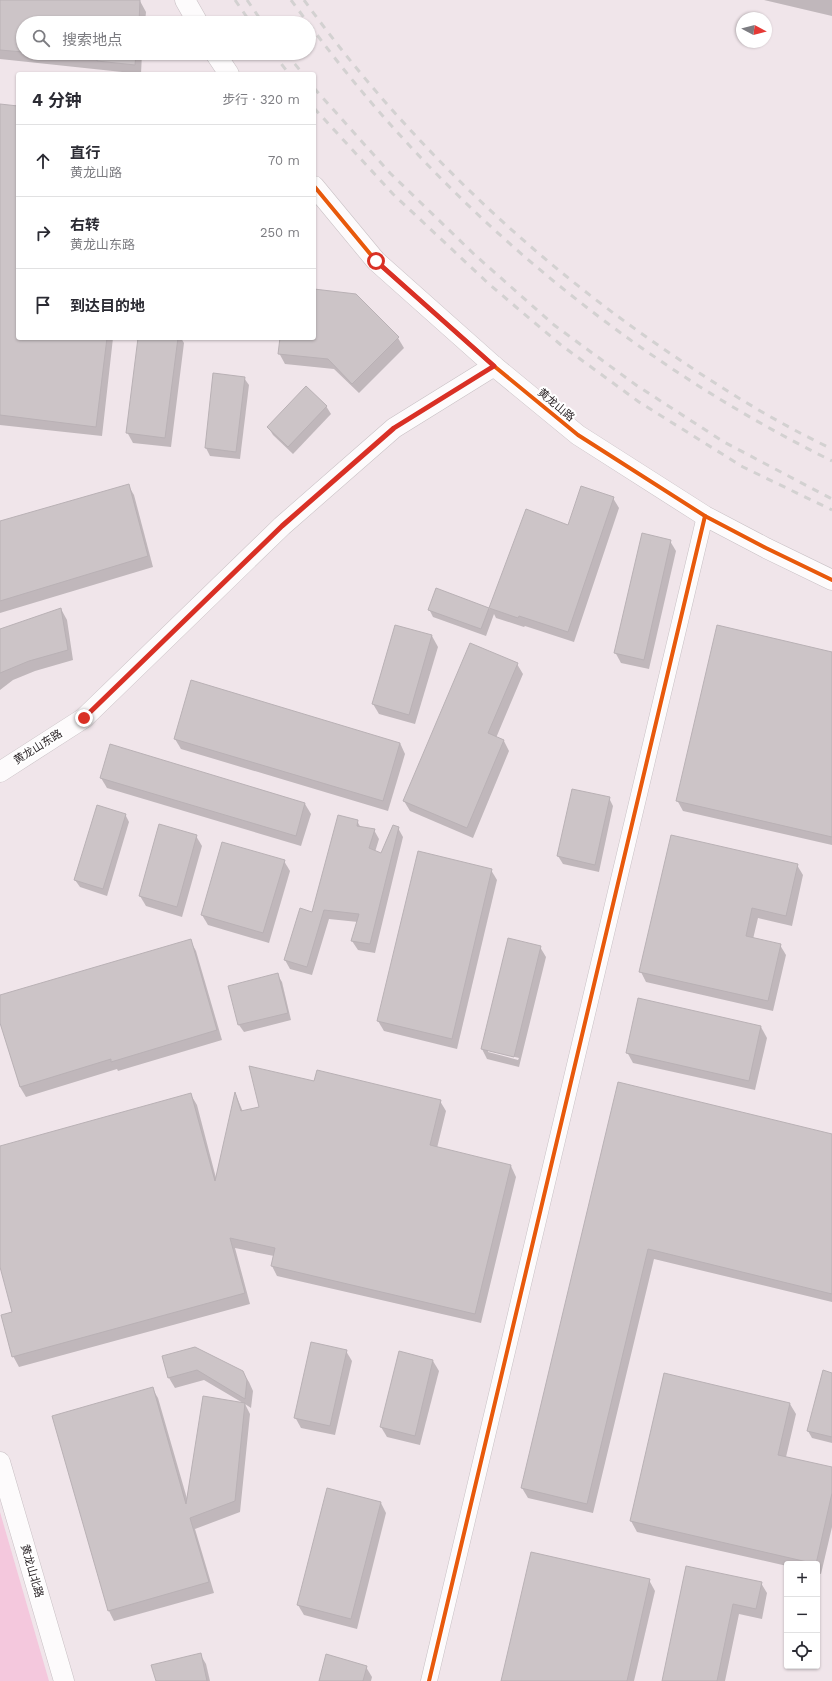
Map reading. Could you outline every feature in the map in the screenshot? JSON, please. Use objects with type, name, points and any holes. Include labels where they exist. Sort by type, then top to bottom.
[{"type":"street","points":[[185,0],[194,16]]},
{"type":"street","points":[[220,60],[229,72]]},
{"type":"street","name":"黄龙山路","points":[[316,188],[376,261],[494,366],[578,435],[705,516],[832,580]]},
{"type":"street","name":"黄龙山东路","points":[[0,772],[84,718],[282,526],[394,428],[494,366]]},
{"type":"street","points":[[428,1681],[705,516]]},
{"type":"street","name":"黄龙山北路","points":[[0,1462],[64,1681]]},
{"type":"shaded area","points":[[0,1512],[49,1681],[0,1681]]},
{"type":"building","points":[[0,0],[140,0],[139,16],[16,16],[16,51],[0,50]]},
{"type":"building","points":[[97,60],[135,60],[135,65]]},
{"type":"building","points":[[0,104],[16,106],[16,340],[107,340],[96,427],[0,415]]},
{"type":"building","points":[[316,289],[356,294],[399,337],[352,384],[328,359],[278,354],[280,340],[316,340]]},
{"type":"building","points":[[138,340],[178,340],[165,438],[126,433]]},
{"type":"building","points":[[213,373],[245,377],[236,452],[205,448]]},
{"type":"building","points":[[306,386],[327,406],[288,447],[267,427]]},
{"type":"building","points":[[129,484],[148,556],[0,601],[0,521]]},
{"type":"building","points":[[581,486],[614,497],[568,632],[489,608],[526,509],[568,525]]},
{"type":"building","points":[[642,533],[671,540],[644,660],[614,653]]},
{"type":"building","points":[[436,588],[489,608],[481,629],[428,610]]},
{"type":"building","points":[[61,608],[68,650],[29,661],[0,673],[0,629]]},
{"type":"building","points":[[395,625],[432,635],[409,715],[372,704]]},
{"type":"building","points":[[717,625],[832,652],[832,837],[676,801]]},
{"type":"building","points":[[470,643],[518,663],[488,733],[504,740],[467,828],[403,801]]},
{"type":"building","points":[[191,680],[400,743],[383,801],[174,739]]},
{"type":"building","points":[[110,744],[305,803],[296,836],[100,778]]},
{"type":"building","points":[[572,789],[610,797],[595,865],[557,856]]},
{"type":"building","points":[[97,805],[126,814],[103,889],[74,880]]},
{"type":"building","points":[[338,815],[358,820],[357,826],[375,829],[369,848],[381,853],[393,825],[399,827],[370,944],[351,941],[359,914],[324,910],[307,967],[284,960],[300,908],[312,912]]},
{"type":"building","points":[[159,824],[197,835],[177,907],[139,896]]},
{"type":"building","points":[[671,835],[798,864],[786,916],[752,908],[746,936],[781,944],[768,1001],[639,972]]},
{"type":"building","points":[[222,842],[285,860],[263,933],[201,915]]},
{"type":"building","points":[[418,851],[492,869],[452,1039],[377,1021]]},
{"type":"building","points":[[508,938],[541,946],[514,1057],[481,1049]]},
{"type":"building","points":[[191,939],[217,1030],[111,1062],[111,1059],[20,1087],[0,1023],[0,995]]},
{"type":"building","points":[[278,973],[288,1013],[238,1025],[228,986]]},
{"type":"building","points":[[638,998],[761,1026],[749,1081],[626,1053]]},
{"type":"building","points":[[249,1066],[314,1081],[317,1070],[441,1100],[430,1145],[511,1165],[475,1314],[271,1266],[275,1248],[230,1238],[245,1293],[12,1357],[1,1315],[12,1312],[0,1267],[0,1146],[191,1093],[215,1181],[235,1092],[241,1111],[259,1107]]},
{"type":"building","points":[[618,1082],[832,1134],[832,1294],[648,1249],[587,1504],[521,1488]]},
{"type":"building","points":[[311,1342],[347,1350],[330,1426],[294,1418]]},
{"type":"building","points":[[195,1347],[243,1371],[247,1380],[245,1399],[197,1370],[168,1378],[162,1356]]},
{"type":"building","points":[[399,1351],[433,1360],[415,1436],[380,1427]]},
{"type":"building","points":[[823,1370],[832,1373],[832,1437],[807,1431]]},
{"type":"building","points":[[664,1373],[790,1403],[778,1455],[832,1467],[832,1493],[817,1561],[803,1561],[630,1521]]},
{"type":"building","points":[[153,1387],[186,1504],[203,1396],[245,1403],[235,1501],[190,1518],[209,1582],[108,1611],[52,1416]]},
{"type":"building","points":[[327,1488],[381,1502],[351,1619],[297,1605]]},
{"type":"building","points":[[531,1552],[650,1579],[627,1681],[501,1681]]},
{"type":"building","points":[[686,1566],[762,1582],[756,1609],[733,1604],[717,1681],[662,1681]]},
{"type":"building","points":[[201,1653],[207,1681],[156,1681],[151,1665]]},
{"type":"building","points":[[326,1654],[367,1666],[363,1681],[319,1681]]},
{"type":"railway","points":[[235,0],[246,16]]},
{"type":"railway","points":[[247,0],[258,16]]},
{"type":"railway","points":[[291,0],[303,16]]},
{"type":"railway","points":[[304,0],[344,53],[432,154],[480,201],[530,246],[581,288],[634,328],[689,366],[759,410],[832,449]]},
{"type":"railway","points":[[316,33],[362,91],[419,156],[480,216],[545,274],[612,327],[683,376],[756,421],[832,461]]},
{"type":"railway","points":[[278,60],[287,72]]},
{"type":"railway","points":[[292,60],[301,72]]},
{"type":"railway","points":[[316,90],[390,173],[475,255],[554,325],[636,385],[724,442],[832,499]]},
{"type":"railway","points":[[316,110],[393,194],[490,285],[561,345],[639,402],[743,467],[832,510]]},
{"type":"cycle path","points":[[316,188],[376,261],[494,366],[578,435],[705,516],[832,580]]},
{"type":"cycle path","points":[[429,1681],[705,516]]},
{"type":"route","points":[[84,718],[282,526],[394,428],[494,366],[376,261]]}]
